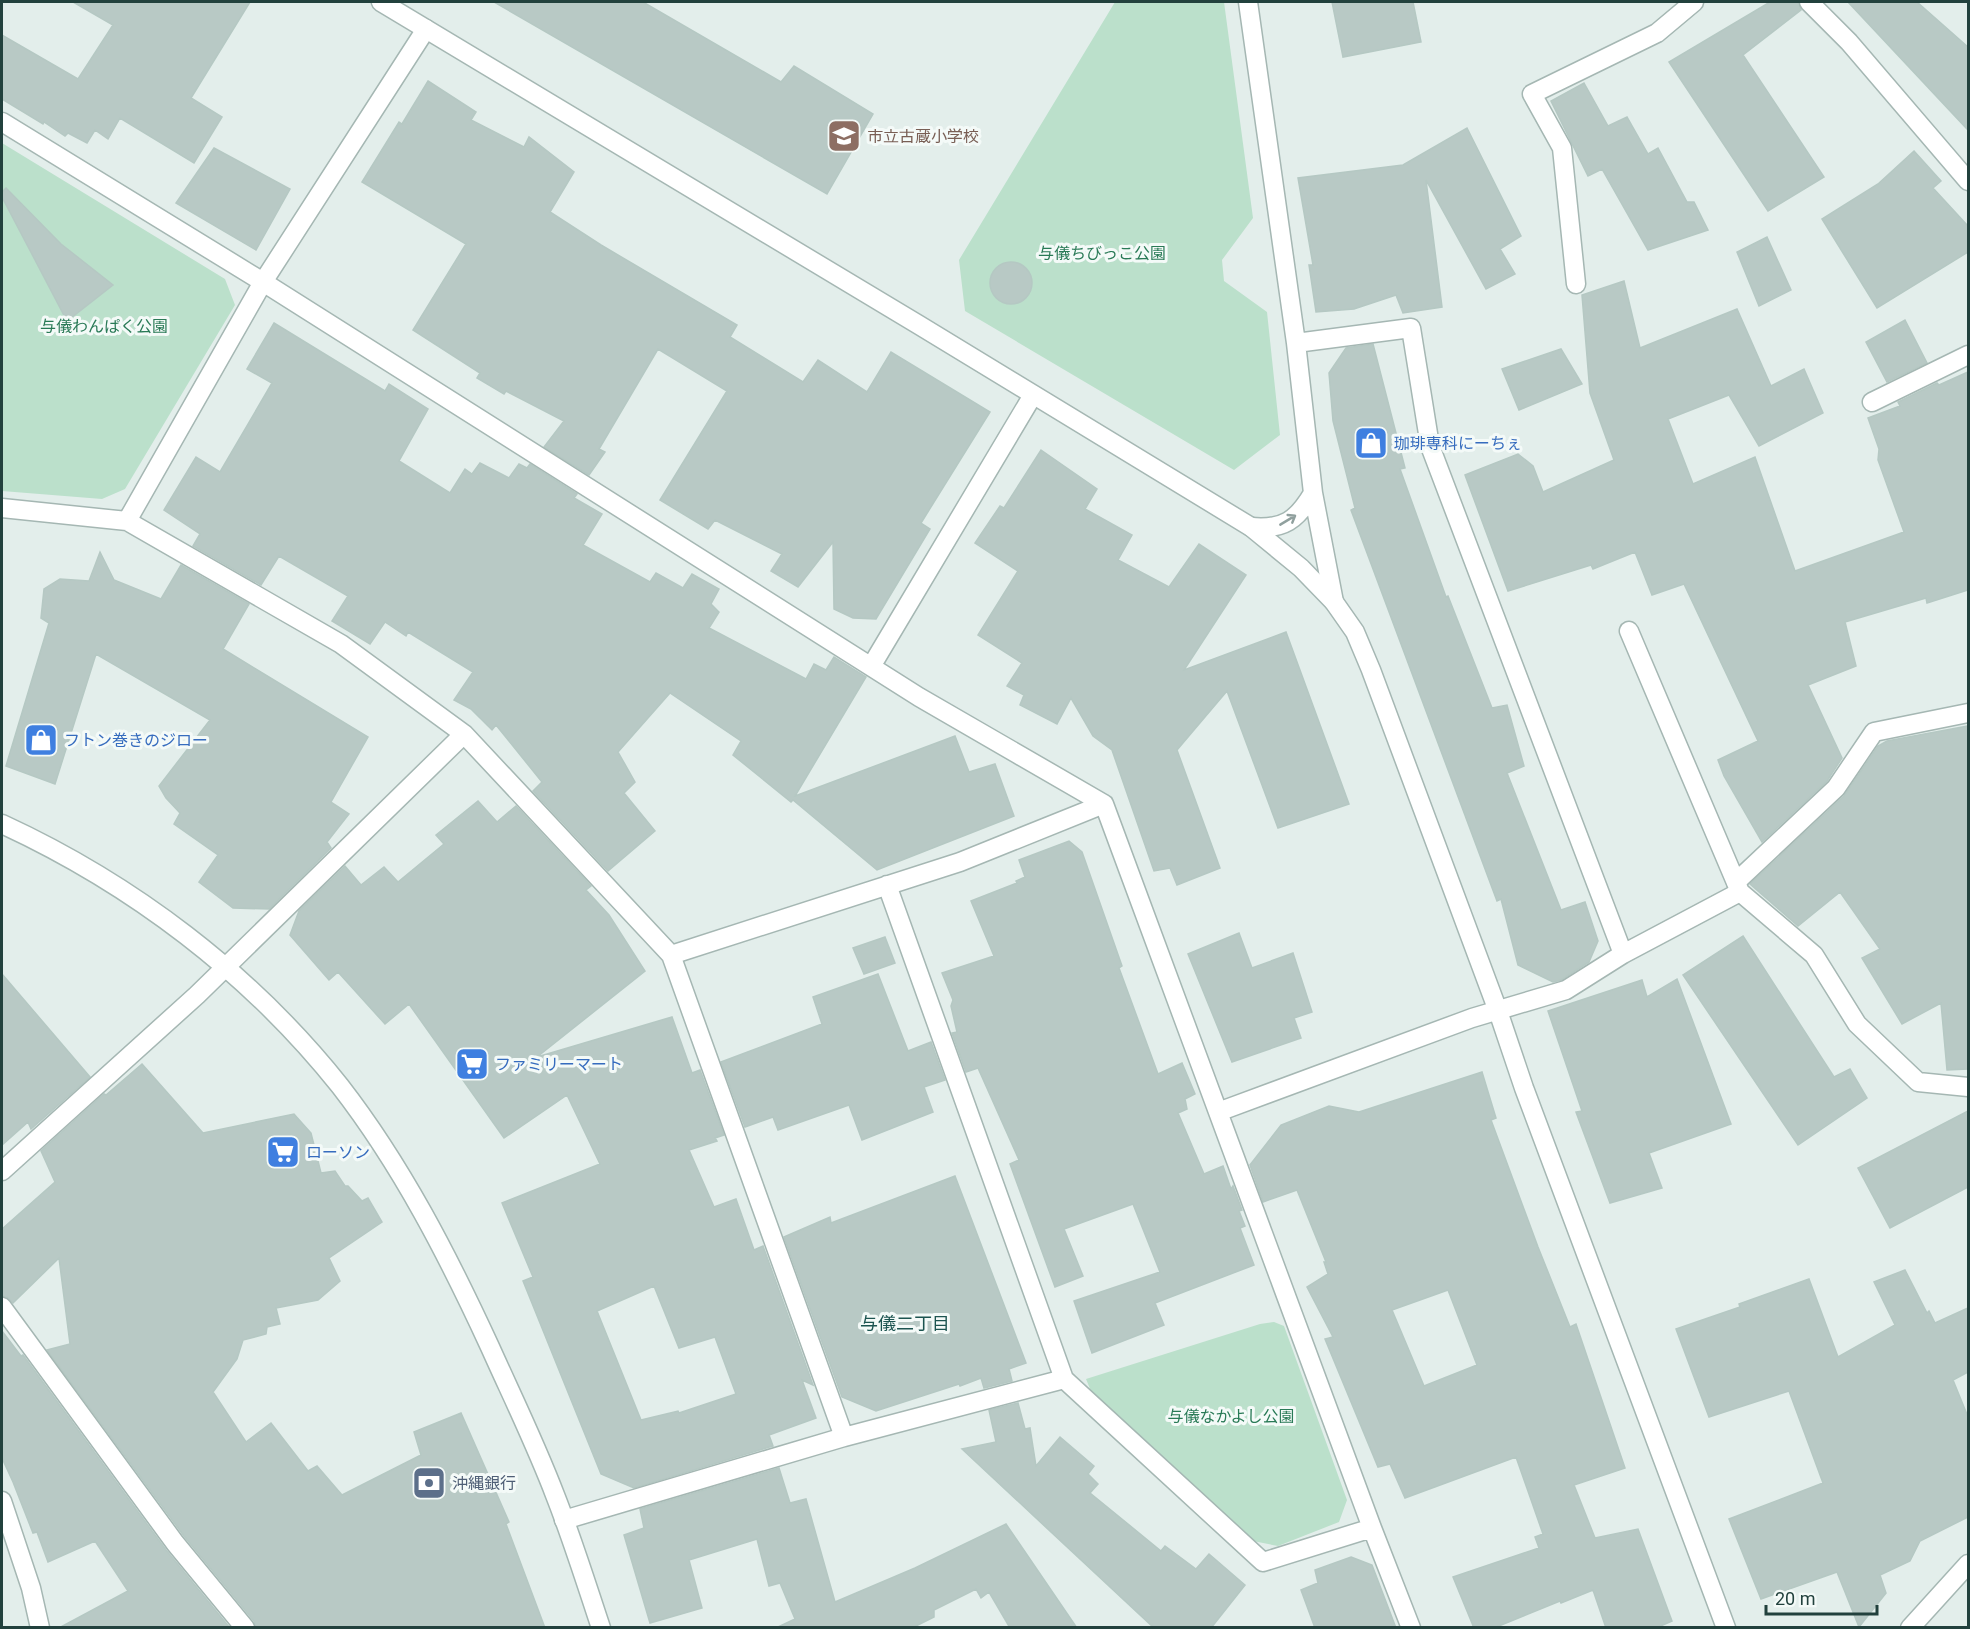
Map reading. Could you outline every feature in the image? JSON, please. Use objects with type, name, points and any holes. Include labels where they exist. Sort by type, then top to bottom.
[{"type":"street","points":[[381,2],[920,325],[1251,527],[1301,568],[1334,602],[1355,633],[1371,670],[1498,1011],[1528,1099],[1726,1628]]},
{"type":"street","points":[[1248,2],[1296,343],[1313,493],[1334,602]]},
{"type":"street","points":[[1576,284],[1562,148],[1533,94],[1657,33],[1694,2]]},
{"type":"street","points":[[1809,2],[1848,42],[1968,182]]},
{"type":"street","points":[[127,521],[263,282],[426,29]]},
{"type":"street","points":[[2,122],[263,282],[919,696],[1104,804],[1411,1628]]},
{"type":"street","points":[[1296,343],[1411,328],[1430,446],[1623,954]]},
{"type":"street","points":[[1872,402],[1968,355]]},
{"type":"street","points":[[872,665],[1033,395]]},
{"type":"street","points":[[1251,527],[1269,528],[1283,525],[1302,512],[1313,493]]},
{"type":"street","points":[[2,508],[127,521],[341,644],[464,734],[671,955],[844,1437]]},
{"type":"street","points":[[1629,631],[1738,887],[1814,955],[1857,1024],[1918,1082],[1968,1087]]},
{"type":"street","points":[[1218,1112],[1472,1018],[1566,990],[1738,887],[1836,789],[1874,732],[1968,713]]},
{"type":"street","points":[[2,1171],[225,968],[464,734]]},
{"type":"street","points":[[671,955],[960,862],[1104,804]]},
{"type":"street","points":[[2,824],[57,851],[116,886],[174,926],[262,1001],[339,1086],[396,1166],[472,1308],[545,1469],[601,1628]]},
{"type":"street","points":[[886,885],[1064,1379],[1263,1562],[1372,1528]]},
{"type":"street","points":[[2,1307],[175,1544],[245,1628]]},
{"type":"street","points":[[564,1520],[844,1437],[1064,1379]]},
{"type":"street","points":[[2,1501],[31,1588],[40,1628]]},
{"type":"street","points":[[1910,1628],[1968,1564]]},
{"type":"green space","name":"与儀ちびっこ公園","points":[[1115,2],[1224,2],[1253,218],[1222,260],[1224,281],[1267,312],[1280,435],[1234,470],[965,311],[959,260]]},
{"type":"green space","name":"与儀わんぱく公園","points":[[2,143],[225,279],[235,305],[125,489],[102,499],[2,491]]},
{"type":"green space","name":"与儀なかよし公園","points":[[1274,1322],[1284,1326],[1347,1500],[1339,1522],[1278,1546],[1253,1541],[1095,1401],[1086,1379],[1260,1324]]},
{"type":"building","points":[[73,2],[250,2],[191,98],[222,117],[194,163],[120,118],[108,139],[95,130],[87,143],[68,133],[65,136],[2,99],[2,35],[78,79],[113,25]]},
{"type":"building","points":[[494,2],[643,2],[781,82],[794,66],[873,114],[827,194]]},
{"type":"building","points":[[1332,2],[1413,2],[1421,42],[1343,57]]},
{"type":"building","points":[[1770,2],[1798,2],[1801,10],[1743,55],[1824,177],[1768,211],[1669,62]]},
{"type":"building","points":[[1848,2],[1917,2],[1968,47],[1968,130]]},
{"type":"building","points":[[428,81],[476,112],[471,120],[524,147],[529,137],[574,172],[550,212],[601,245],[737,325],[730,337],[803,382],[818,360],[867,392],[891,352],[990,412],[921,523],[930,529],[876,619],[853,618],[834,609],[833,542],[798,587],[771,571],[782,554],[715,520],[708,529],[660,500],[727,391],[658,349],[599,449],[605,452],[589,475],[544,447],[564,421],[506,391],[504,394],[477,378],[480,373],[413,330],[466,244],[362,182],[399,122],[402,124]]},
{"type":"building","points":[[1584,83],[1608,126],[1627,117],[1648,154],[1658,148],[1687,202],[1694,202],[1708,230],[1648,250],[1602,169],[1588,176],[1551,101]]},
{"type":"building","points":[[1467,128],[1521,236],[1500,249],[1515,274],[1486,289],[1426,180],[1442,307],[1403,313],[1396,295],[1354,309],[1316,312],[1309,265],[1313,265],[1298,178],[1403,165]]},
{"type":"building","points":[[214,148],[290,189],[256,250],[176,203]]},
{"type":"building","points":[[1914,151],[1941,181],[1933,188],[1968,226],[1968,252],[1877,308],[1822,219],[1878,184]]},
{"type":"building","points":[[6,188],[61,244],[113,285],[67,321],[2,197],[2,192]]},
{"type":"building","points":[[1767,237],[1791,290],[1759,306],[1737,252]]},
{"type":"building","points":[[1011,262],[1026,268],[1032,283],[1026,298],[1011,304],[996,298],[990,283],[996,268]]},
{"type":"building","points":[[1624,281],[1640,348],[1737,309],[1771,386],[1804,369],[1823,413],[1759,446],[1729,395],[1668,419],[1693,484],[1755,457],[1795,571],[1904,532],[1878,460],[1879,449],[1868,418],[1900,406],[1898,402],[1937,383],[1939,385],[1968,372],[1968,590],[1927,603],[1926,598],[1845,622],[1856,666],[1808,685],[1842,758],[1827,781],[1762,842],[1724,776],[1718,760],[1758,741],[1684,584],[1652,595],[1635,552],[1593,569],[1591,565],[1508,591],[1465,475],[1518,454],[1533,466],[1543,492],[1614,460],[1590,393],[1582,295]]},
{"type":"building","points":[[1905,320],[1927,363],[1887,382],[1866,342]]},
{"type":"building","points":[[274,323],[385,391],[389,384],[428,409],[399,461],[450,493],[465,469],[472,474],[480,463],[509,478],[519,464],[527,468],[530,464],[577,494],[574,498],[602,514],[583,545],[650,582],[656,573],[683,588],[692,574],[719,589],[711,604],[719,612],[709,628],[806,679],[814,664],[826,670],[834,657],[866,677],[795,796],[955,736],[969,772],[995,764],[1014,816],[877,870],[793,800],[791,802],[733,755],[741,741],[670,693],[618,752],[635,782],[624,793],[655,831],[608,871],[533,791],[542,782],[496,725],[492,730],[471,709],[454,700],[473,672],[408,632],[406,636],[385,622],[370,644],[332,621],[348,596],[279,556],[261,585],[193,546],[200,534],[164,510],[196,457],[220,472],[272,383],[247,369]]},
{"type":"building","points":[[1373,344],[1405,468],[1400,469],[1446,597],[1448,596],[1492,708],[1507,705],[1524,766],[1507,773],[1561,910],[1585,902],[1598,941],[1589,962],[1561,980],[1553,982],[1518,965],[1501,899],[1497,901],[1351,510],[1355,508],[1333,421],[1329,373],[1346,348]]},
{"type":"building","points":[[1561,349],[1582,384],[1519,410],[1502,369]]},
{"type":"building","points":[[1041,450],[1097,489],[1085,509],[1132,535],[1118,560],[1169,587],[1199,544],[1246,575],[1184,670],[1286,632],[1349,804],[1278,828],[1227,691],[1177,750],[1220,868],[1177,885],[1170,868],[1154,871],[1112,750],[1093,736],[1071,698],[1057,724],[1020,705],[1024,695],[1007,686],[1022,663],[978,635],[1018,571],[975,543],[1000,506],[1004,508]]},
{"type":"building","points":[[100,552],[114,580],[161,599],[181,565],[249,604],[223,649],[368,737],[331,802],[349,814],[327,842],[331,848],[269,909],[233,908],[199,882],[218,855],[174,824],[180,813],[166,798],[159,786],[210,720],[96,654],[55,784],[6,766],[49,623],[41,618],[44,589],[60,579],[89,581]]},
{"type":"building","points":[[1968,726],[1968,1069],[1947,1070],[1941,1003],[1902,1024],[1862,958],[1880,949],[1840,892],[1798,926],[1750,884],[1844,796],[1878,746],[1887,741]]},
{"type":"building","points":[[478,801],[497,822],[516,806],[591,886],[586,890],[609,915],[645,971],[537,1057],[672,1017],[692,1073],[700,1070],[724,1135],[715,1138],[717,1141],[689,1150],[714,1207],[736,1199],[754,1250],[763,1246],[813,1385],[802,1380],[816,1418],[769,1435],[773,1446],[634,1488],[601,1474],[523,1281],[533,1277],[502,1203],[600,1164],[567,1095],[504,1138],[409,1004],[385,1024],[338,972],[329,980],[290,935],[299,911],[345,866],[361,885],[384,867],[398,882],[444,844],[436,835]],"holes":[[[654,1286],[679,1348],[715,1337],[736,1394],[679,1413],[678,1411],[641,1420],[597,1311]]]},
{"type":"building","points":[[1069,841],[1082,852],[1122,966],[1119,968],[1158,1074],[1182,1063],[1195,1094],[1185,1099],[1187,1109],[1178,1113],[1204,1174],[1223,1166],[1231,1189],[1233,1186],[1245,1226],[1240,1228],[1254,1265],[1155,1303],[1164,1325],[1092,1353],[1074,1301],[1160,1272],[1133,1204],[1064,1229],[1083,1276],[1055,1287],[1010,1164],[1019,1160],[978,1068],[966,1072],[952,1033],[957,1032],[951,1006],[953,1000],[942,973],[994,956],[971,901],[1017,883],[1016,881],[1025,877],[1019,860]]},
{"type":"building","points":[[1239,933],[1252,968],[1293,953],[1312,1012],[1294,1018],[1301,1038],[1232,1062],[1188,954]]},
{"type":"building","points":[[1743,936],[1834,1077],[1850,1069],[1867,1098],[1798,1145],[1683,975]]},
{"type":"building","points":[[885,937],[895,963],[864,974],[853,948]]},
{"type":"building","points":[[2,974],[90,1077],[31,1129],[28,1122],[2,1145]]},
{"type":"building","points":[[878,974],[908,1051],[931,1042],[945,1080],[924,1087],[933,1112],[862,1140],[849,1105],[778,1130],[773,1117],[745,1127],[721,1062],[822,1024],[813,997]]},
{"type":"building","points":[[1677,979],[1731,1124],[1649,1153],[1662,1188],[1610,1203],[1576,1112],[1582,1111],[1548,1011],[1642,980],[1647,997]]},
{"type":"building","points":[[142,1064],[203,1133],[294,1114],[311,1133],[321,1173],[335,1171],[345,1186],[348,1186],[362,1201],[368,1198],[382,1222],[329,1258],[340,1281],[318,1300],[276,1308],[280,1324],[267,1327],[266,1334],[243,1340],[237,1359],[213,1392],[246,1442],[271,1423],[308,1471],[317,1466],[342,1495],[421,1455],[414,1432],[461,1413],[509,1522],[506,1524],[545,1628],[256,1628],[254,1621],[184,1536],[47,1350],[70,1344],[59,1258],[13,1303],[7,1297],[2,1296],[2,1229],[55,1182],[41,1151],[104,1094],[106,1095]]},
{"type":"building","points":[[1482,1072],[1496,1118],[1491,1120],[1570,1327],[1576,1324],[1625,1468],[1574,1485],[1595,1538],[1638,1529],[1672,1621],[1656,1628],[1606,1628],[1593,1590],[1494,1628],[1474,1628],[1453,1577],[1539,1548],[1535,1537],[1543,1534],[1516,1457],[1405,1498],[1390,1464],[1378,1467],[1325,1339],[1333,1337],[1307,1287],[1328,1274],[1324,1262],[1326,1262],[1297,1190],[1263,1202],[1250,1165],[1281,1125],[1329,1106],[1359,1112]],"holes":[[[1448,1290],[1477,1365],[1424,1386],[1392,1310]]]},
{"type":"building","points":[[1968,1111],[1968,1187],[1890,1228],[1858,1168]]},
{"type":"building","points":[[955,1176],[1026,1363],[1009,1369],[1012,1381],[984,1388],[981,1378],[876,1411],[842,1397],[784,1237],[830,1217],[831,1223]]},
{"type":"building","points":[[1905,1270],[1927,1313],[1929,1311],[1935,1323],[1968,1308],[1968,1372],[1953,1380],[1968,1417],[1968,1517],[1920,1541],[1910,1561],[1880,1575],[1886,1593],[1859,1627],[1837,1572],[1761,1599],[1729,1519],[1823,1483],[1789,1391],[1709,1417],[1676,1329],[1740,1307],[1739,1304],[1809,1279],[1838,1357],[1895,1325],[1874,1282]]},
{"type":"building","points":[[2,1331],[21,1356],[23,1355],[166,1550],[230,1628],[59,1628],[128,1591],[95,1541],[48,1562],[37,1532],[33,1533],[2,1458]]},
{"type":"building","points":[[1018,1403],[1025,1429],[1030,1428],[1036,1466],[1060,1437],[1094,1466],[1088,1474],[1098,1484],[1090,1493],[1161,1551],[1165,1546],[1196,1569],[1209,1554],[1245,1585],[1211,1628],[1154,1628],[962,1449],[996,1442],[989,1410]]},
{"type":"building","points":[[779,1468],[790,1503],[806,1499],[835,1602],[915,1568],[1006,1524],[1077,1628],[1010,1628],[989,1592],[981,1598],[976,1589],[934,1610],[934,1617],[912,1628],[776,1628],[795,1619],[780,1583],[769,1586],[757,1539],[689,1560],[702,1608],[650,1623],[624,1535],[644,1528],[640,1509]]},
{"type":"building","points":[[1351,1557],[1372,1565],[1396,1628],[1315,1628],[1301,1590],[1318,1583],[1315,1570]]},
{"type":"place","name":"市立古蔵小学校","points":[[844,136]]},
{"type":"place","name":"珈琲専科にーちぇ","points":[[1371,443]]},
{"type":"place","name":"フトン巻きのジロー","points":[[41,740]]},
{"type":"place","name":"ファミリーマート","points":[[472,1064]]},
{"type":"place","name":"ローソン","points":[[283,1152]]},
{"type":"place","name":"沖縄銀行","points":[[429,1483]]},
{"type":"district","name":"与儀二丁目","points":[[905,1323]]}]
